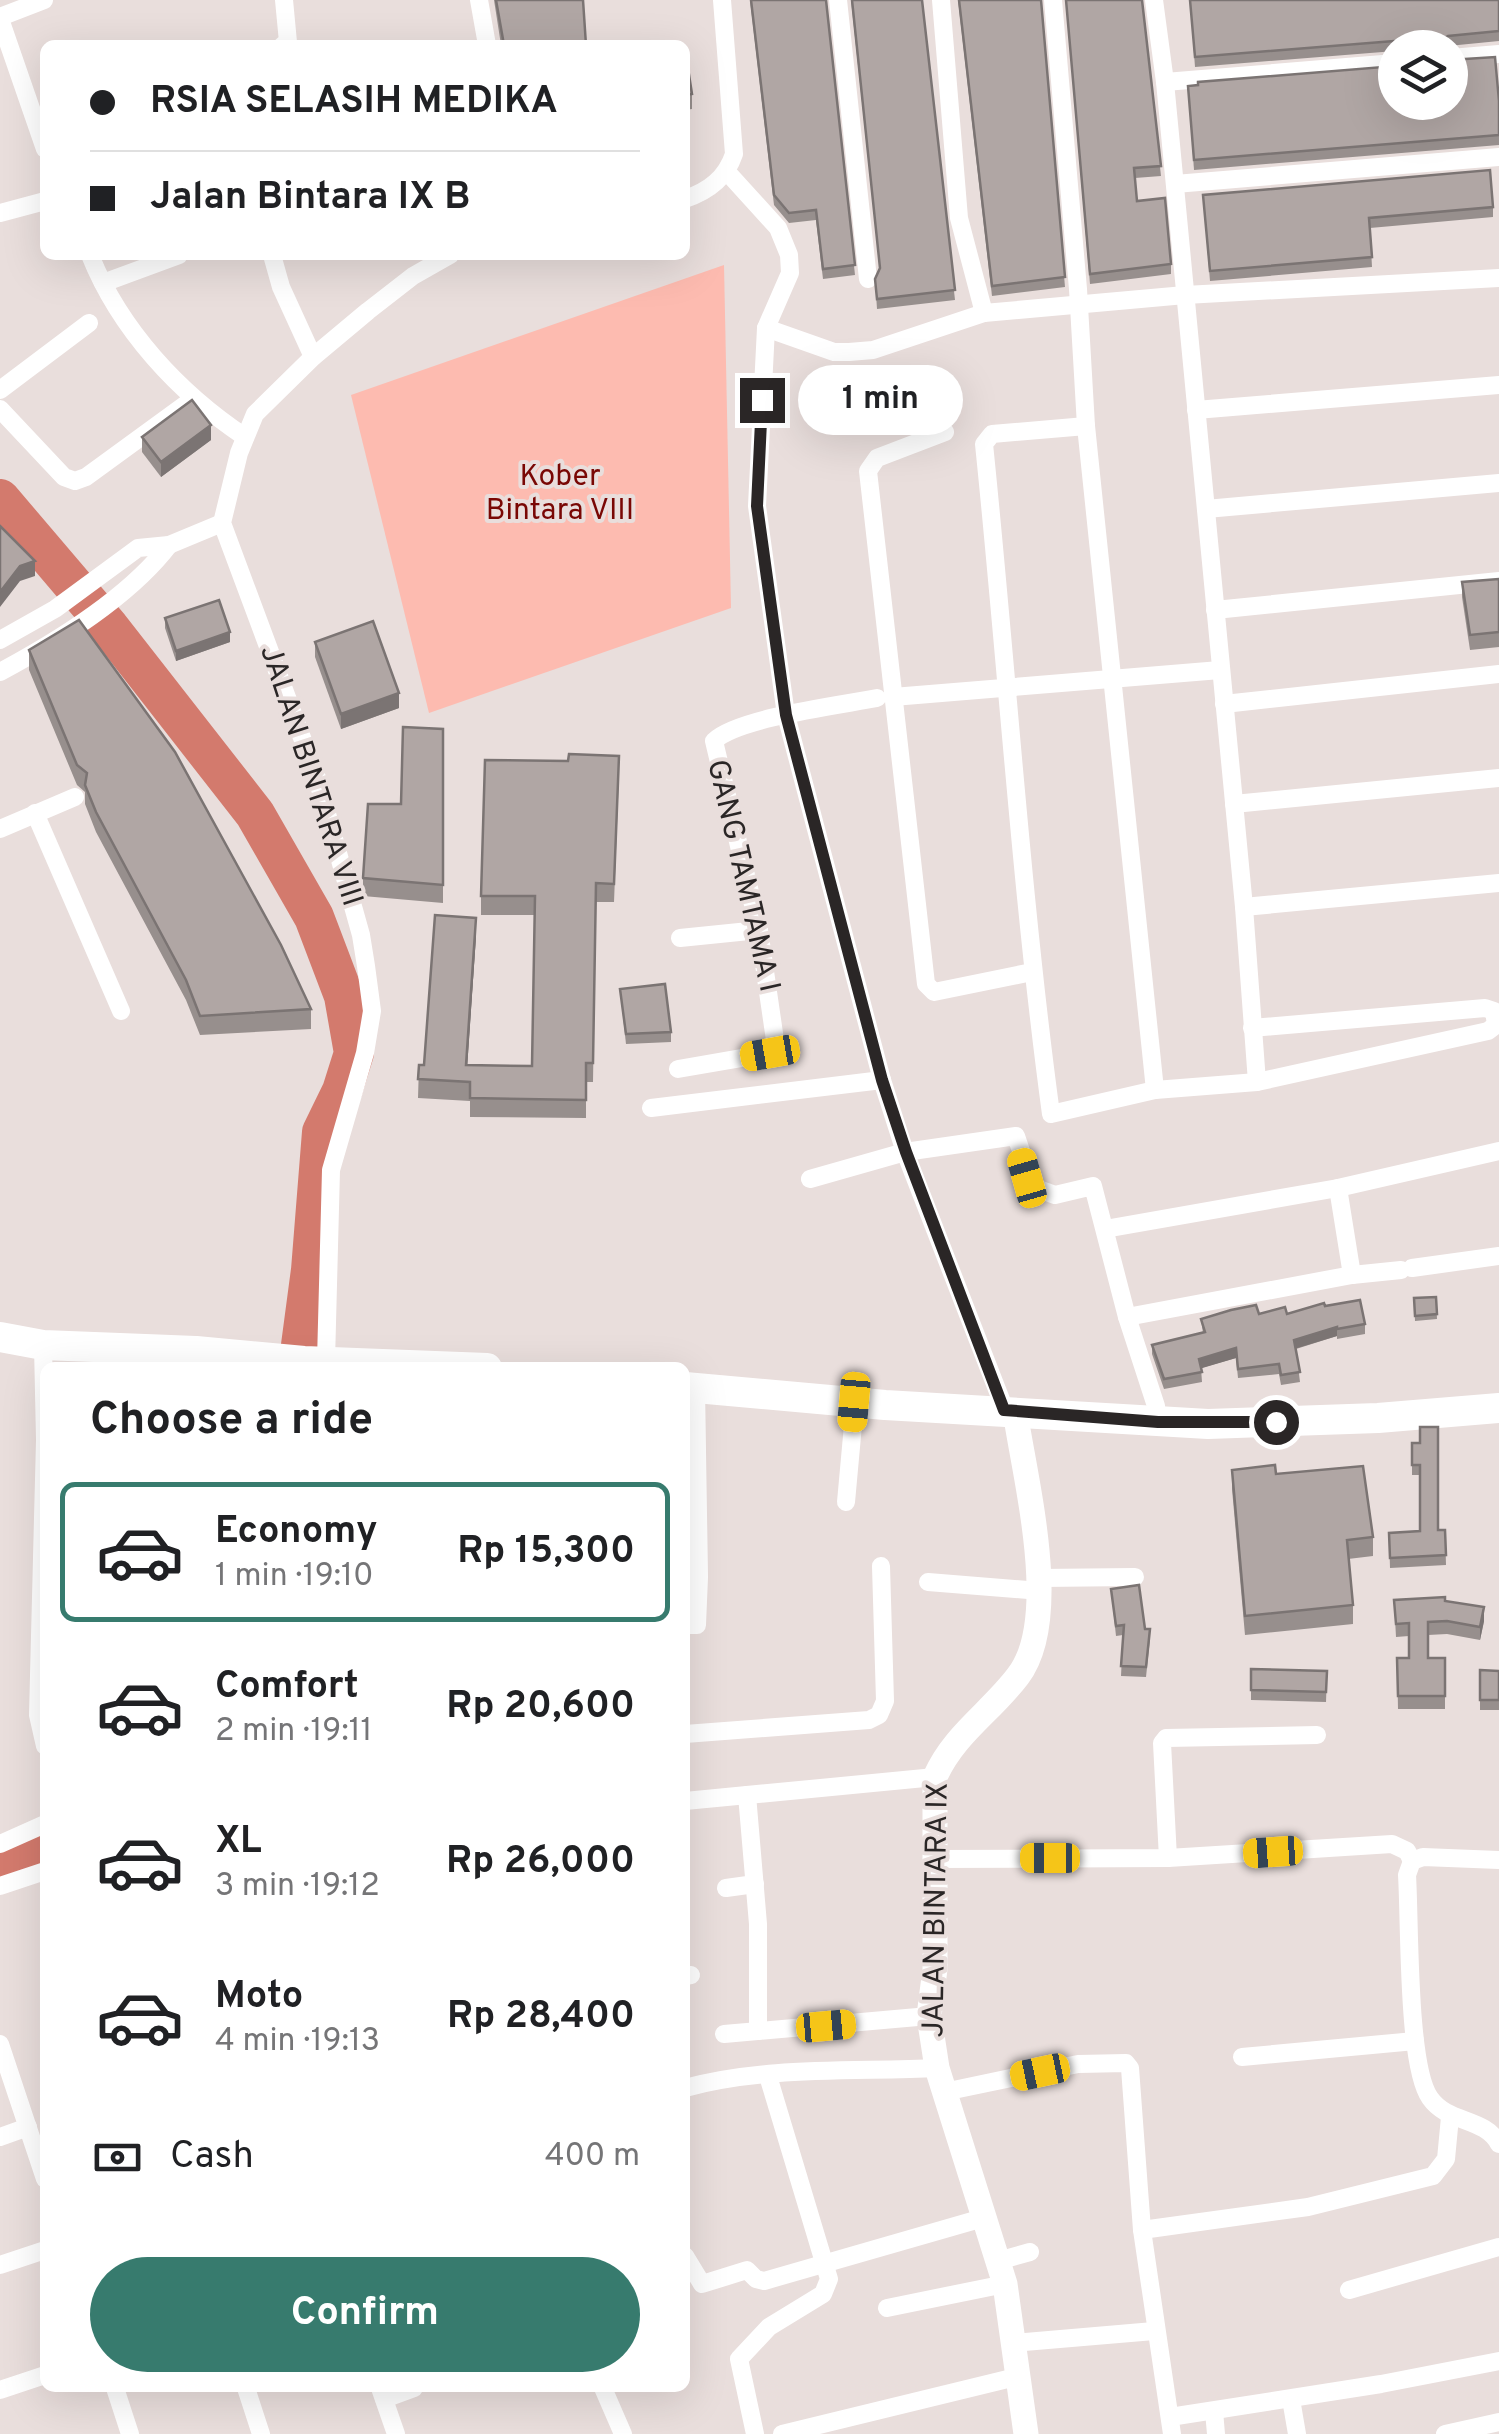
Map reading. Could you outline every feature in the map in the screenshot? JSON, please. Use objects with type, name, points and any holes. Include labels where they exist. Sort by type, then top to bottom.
[{"type":"main road","points":[[0,1337],[43,1345],[330,1362]]},
{"type":"main road","points":[[690,1387],[854,1402],[1208,1424],[1378,1418],[1499,1408]]},
{"type":"street","points":[[38,107],[0,18],[44,0]]},
{"type":"street","points":[[284,0],[288,40]]},
{"type":"street","points":[[479,0],[486,40]]},
{"type":"street","points":[[690,197],[702,193],[728,172],[734,154],[722,0]]},
{"type":"street","points":[[838,0],[868,279]]},
{"type":"street","points":[[941,0],[960,218],[984,314]]},
{"type":"street","points":[[1053,0],[1086,426],[1155,1090]]},
{"type":"street","points":[[1154,0],[1216,610],[1257,1082]]},
{"type":"street","points":[[1468,57],[1499,54]]},
{"type":"street","points":[[1165,82],[1378,64]]},
{"type":"street","points":[[1174,184],[1499,157]]},
{"type":"street","points":[[728,172],[778,228],[789,255],[790,273],[766,328],[757,506],[786,715],[882,1080],[906,1152],[1010,1410]]},
{"type":"street","points":[[0,214],[40,202]]},
{"type":"street","points":[[92,260],[139,338],[194,399],[246,436]]},
{"type":"street","points":[[103,282],[165,260]]},
{"type":"street","points":[[273,260],[281,287],[313,357]]},
{"type":"street","points":[[0,640],[55,609],[138,548],[169,546],[222,522],[255,414],[313,357],[413,276],[441,260]]},
{"type":"street","points":[[766,328],[834,352],[848,352],[873,350],[984,314],[1185,296],[1499,278]]},
{"type":"street","points":[[0,390],[89,323]]},
{"type":"street","points":[[1196,410],[1499,385]]},
{"type":"street","points":[[0,408],[64,477],[75,481],[194,399]]},
{"type":"street","points":[[1086,426],[992,434],[984,444],[1032,972],[1051,1114],[1155,1090],[1257,1082],[1488,1031],[1496,1025],[1494,1011],[1485,1008],[1252,1028]]},
{"type":"street","points":[[945,432],[878,458],[868,471],[885,698],[929,990],[1032,972]]},
{"type":"street","points":[[1206,509],[1499,483]]},
{"type":"street","name":"JALAN BINTARA VIII","points":[[222,522],[317,778],[362,935],[372,1011],[366,1053],[331,1170],[315,1361]]},
{"type":"street","points":[[0,650],[5,670],[105,604],[150,569],[169,546]]},
{"type":"street","points":[[1216,610],[1499,581]]},
{"type":"street","points":[[786,715],[885,698],[1220,670]]},
{"type":"street","points":[[1224,704],[1499,674]]},
{"type":"street","name":"GANG TAMTAMA I","points":[[678,1069],[774,1051],[775,1024],[759,930],[712,746],[723,734],[786,715]]},
{"type":"street","points":[[1234,804],[1499,778]]},
{"type":"street","points":[[0,829],[75,796]]},
{"type":"street","points":[[34,813],[121,1010]]},
{"type":"street","points":[[1244,907],[1499,883]]},
{"type":"street","points":[[680,938],[759,930]]},
{"type":"street","points":[[651,1108],[882,1080]]},
{"type":"street","points":[[810,1178],[906,1152],[1016,1136],[1033,1188],[1055,1195],[1094,1186],[1158,1422]]},
{"type":"street","points":[[1105,1229],[1338,1188],[1499,1151]]},
{"type":"street","points":[[1338,1188],[1352,1275]]},
{"type":"street","points":[[1127,1317],[1352,1275],[1499,1256]]},
{"type":"street","points":[[43,1345],[43,1362]]},
{"type":"street","points":[[690,1387],[699,1577],[696,1624],[690,1625]]},
{"type":"street","points":[[846,1502],[854,1402]]},
{"type":"street","name":"JALAN BINTARA IX","points":[[1010,1410],[1040,1585],[1037,1634],[1018,1677],[948,1748],[934,1777],[935,1969],[929,2016],[941,2080],[1002,2273],[1026,2434]]},
{"type":"street","points":[[690,1734],[870,1720],[879,1716],[885,1701],[880,1566]]},
{"type":"street","points":[[928,1582],[1040,1585],[1135,1577]]},
{"type":"street","points":[[40,1646],[40,1725]]},
{"type":"street","points":[[1168,1858],[1162,1742],[1166,1738],[1317,1735]]},
{"type":"street","points":[[690,1801],[934,1777]]},
{"type":"street","points":[[747,1795],[755,1884],[758,2032]]},
{"type":"street","points":[[0,1844],[40,1826]]},
{"type":"street","points":[[933,1859],[1168,1858],[1392,1844],[1408,1851],[1412,1862],[1408,1875],[1415,2041],[1426,2092],[1440,2110],[1483,2127],[1499,2144]]},
{"type":"street","points":[[1412,1862],[1423,1857],[1499,1860]]},
{"type":"street","points":[[0,1886],[40,1873]]},
{"type":"street","points":[[726,1888],[755,1884]]},
{"type":"street","points":[[724,2034],[929,2016]]},
{"type":"street","points":[[1242,2057],[1415,2041]]},
{"type":"street","points":[[0,2044],[40,2164]]},
{"type":"street","points":[[690,2087],[714,2080],[768,2076],[941,2080],[1078,2064],[1126,2063],[1132,2077],[1142,2230],[1154,2330],[1171,2426],[1214,2411],[1499,2361]]},
{"type":"street","points":[[755,2434],[740,2358],[769,2327],[823,2294],[829,2279],[768,2076]]},
{"type":"street","points":[[1142,2230],[1308,2206],[1433,2176],[1446,2159],[1450,2116]]},
{"type":"street","points":[[0,2137],[28,2127]]},
{"type":"street","points":[[690,2264],[702,2284],[747,2270],[764,2281],[983,2218]]},
{"type":"street","points":[[1349,2290],[1499,2247]]},
{"type":"street","points":[[0,2265],[40,2252]]},
{"type":"street","points":[[887,2308],[1002,2273],[1030,2252]]},
{"type":"street","points":[[1014,2343],[1154,2330]]},
{"type":"street","points":[[782,2434],[1020,2376]]},
{"type":"street","points":[[0,2390],[40,2377]]},
{"type":"street","points":[[116,2392],[130,2434]]},
{"type":"street","points":[[247,2392],[261,2434]]},
{"type":"street","points":[[606,2392],[623,2434]]},
{"type":"street","points":[[382,2393],[396,2434]]},
{"type":"street","points":[[1291,2399],[1297,2434]]},
{"type":"street","points":[[1214,2411],[1216,2434]]},
{"type":"street","points":[[862,2414],[867,2434]]},
{"type":"street","points":[[1445,2434],[1499,2422]]},
{"type":"green space","name":"Kober Bintara VIII","points":[[724,265],[731,608],[429,713],[351,395]]},
{"type":"building","points":[[496,0],[583,0],[586,40],[503,40]]},
{"type":"building","points":[[751,0],[826,0],[855,265],[823,269],[816,210],[789,213],[774,195]]},
{"type":"building","points":[[852,0],[922,0],[955,290],[877,299],[875,279],[880,268]]},
{"type":"building","points":[[959,0],[1041,0],[1065,277],[992,286]]},
{"type":"building","points":[[1066,0],[1142,0],[1161,166],[1134,168],[1137,201],[1165,198],[1171,264],[1090,274]]},
{"type":"building","points":[[1190,0],[1499,0],[1499,31],[1468,34],[1468,30],[1378,30],[1378,42],[1195,57]]},
{"type":"building","points":[[1495,57],[1499,135],[1194,160],[1188,86],[1198,82],[1378,67],[1378,120],[1468,120],[1468,59]]},
{"type":"building","points":[[1490,170],[1493,207],[1369,218],[1372,257],[1210,271],[1203,195]]},
{"type":"building","points":[[192,400],[211,425],[161,462],[142,437]]},
{"type":"building","points":[[0,526],[35,561],[20,566],[0,592]]},
{"type":"building","points":[[1499,579],[1499,632],[1470,635],[1462,582]]},
{"type":"building","points":[[219,600],[230,632],[176,651],[165,618]]},
{"type":"building","points":[[79,620],[175,752],[281,945],[311,1009],[200,1016],[186,980],[96,812],[85,785],[87,773],[77,765],[29,650]]},
{"type":"building","points":[[373,621],[399,693],[341,714],[315,642]]},
{"type":"building","points":[[403,727],[443,729],[443,885],[363,878],[368,804],[401,804]]},
{"type":"building","points":[[569,754],[619,756],[614,884],[596,883],[593,1063],[586,1063],[586,1100],[470,1098],[470,1082],[418,1079],[419,1065],[424,1065],[435,915],[476,918],[466,1065],[532,1066],[535,896],[481,896],[485,760],[568,761]]},
{"type":"building","points":[[665,984],[671,1032],[626,1034],[620,989]]},
{"type":"building","points":[[1436,1297],[1437,1314],[1415,1316],[1414,1298]]},
{"type":"building","points":[[1360,1300],[1365,1324],[1337,1327],[1294,1340],[1300,1372],[1281,1375],[1279,1364],[1238,1369],[1236,1348],[1199,1359],[1202,1372],[1164,1379],[1152,1345],[1205,1332],[1201,1319],[1231,1310],[1256,1305],[1259,1314],[1285,1307],[1287,1314],[1324,1303],[1325,1306]]},
{"type":"building","points":[[1420,1427],[1438,1427],[1438,1530],[1445,1530],[1446,1555],[1390,1558],[1389,1533],[1420,1531],[1420,1465],[1412,1465],[1412,1443],[1420,1443]]},
{"type":"building","points":[[1275,1465],[1276,1474],[1363,1466],[1373,1537],[1347,1540],[1353,1605],[1245,1616],[1232,1470]]},
{"type":"building","points":[[1139,1585],[1145,1629],[1150,1629],[1146,1667],[1121,1666],[1124,1625],[1116,1626],[1111,1589]]},
{"type":"building","points":[[1445,1597],[1445,1601],[1484,1607],[1480,1627],[1428,1622],[1428,1658],[1445,1658],[1445,1696],[1398,1696],[1397,1658],[1409,1658],[1409,1623],[1396,1624],[1394,1600]]},
{"type":"building","points":[[1251,1669],[1327,1671],[1326,1692],[1251,1690]]},
{"type":"building","points":[[1480,1670],[1499,1671],[1499,1700],[1480,1700]]},
{"type":"waterway","points":[[0,499],[109,627],[255,814],[314,917],[344,996],[354,1053],[342,1091],[322,1132],[299,1362]]},
{"type":"waterway","points":[[0,1864],[40,1852]]},
{"type":"route","points":[[762,400],[757,506],[786,715],[882,1080],[1004,1410],[1158,1422],[1276,1422]]}]
